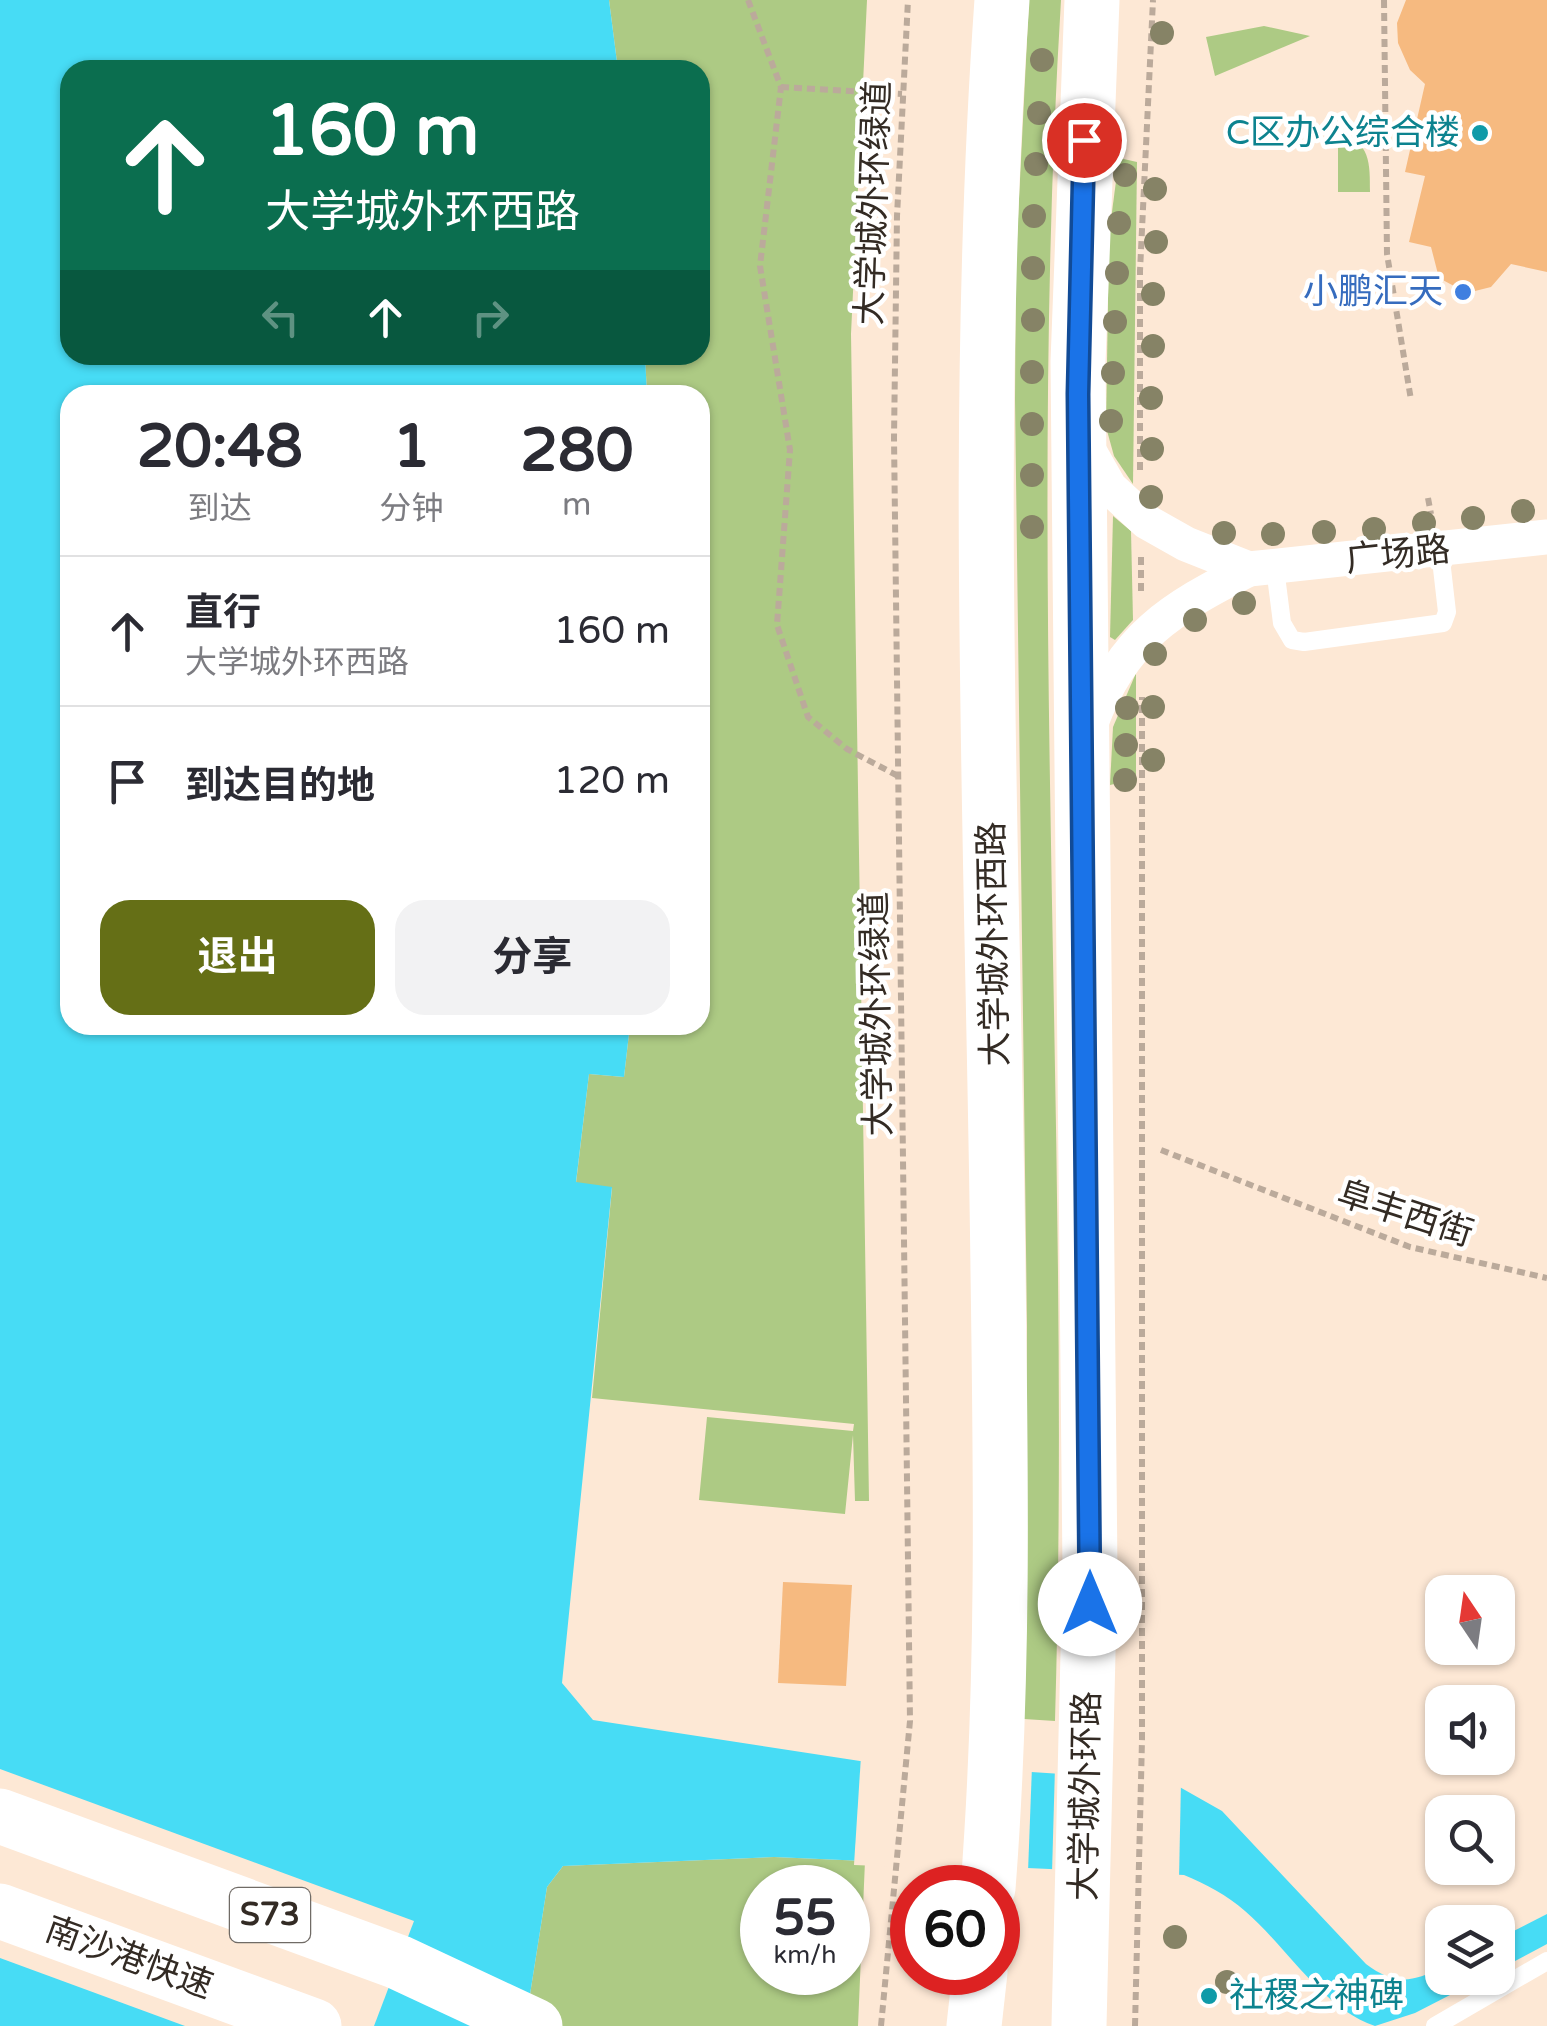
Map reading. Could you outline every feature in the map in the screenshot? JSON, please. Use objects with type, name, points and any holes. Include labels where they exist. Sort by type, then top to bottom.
[{"type":"main road","name":"大学城外环西路","points":[[989,1865],[998,1727],[1001,1500],[986,286],[1002,0]]},
{"type":"main road","points":[[1083,748],[1078,427],[1080,212],[1092,0]]},
{"type":"main road","name":"大学城外环路","points":[[1079,2026],[1088,1736],[1083,748]]},
{"type":"main road","name":"S73","points":[[0,1816],[398,1962],[535,2026]]},
{"type":"main road","name":"南沙港快速","points":[[0,1911],[314,2026]]},
{"type":"main road","points":[[974,2026],[977,1995]]},
{"type":"street","name":"广场路","points":[[1078,427],[1098,470],[1131,509],[1186,544],[1262,568]]},
{"type":"street","name":"广场路","points":[[1083,748],[1103,692],[1133,645],[1167,614],[1262,568],[1547,538]]},
{"type":"lane","points":[[1262,568],[1284,630],[1292,640],[1304,642],[1443,624],[1447,612],[1440,551]]},
{"type":"lane","points":[[1441,2025],[1547,1961]]},
{"type":"path","points":[[748,0],[781,87],[760,266],[790,450],[776,625],[808,717],[847,749],[898,776]]},
{"type":"path","name":"大学城外环绿道","points":[[881,2026],[910,1721],[894,438],[908,0]]},
{"type":"path","points":[[1140,476],[1143,162],[1153,0]]},
{"type":"path","points":[[1384,0],[1387,254],[1411,400]]},
{"type":"path","points":[[1384,33],[1396,34]]},
{"type":"path","points":[[781,87],[902,94]]},
{"type":"path","points":[[1428,498],[1431,514]]},
{"type":"path","points":[[1140,537],[1141,613]]},
{"type":"path","points":[[1135,2026],[1142,1740],[1142,682]]},
{"type":"path","name":"阜丰西街","points":[[1161,1150],[1410,1247],[1547,1278]]},
{"type":"green space","points":[[609,0],[867,0],[851,334],[869,1501],[855,1501],[853,1435],[845,1514],[699,1500],[707,1417],[853,1431],[854,1424],[592,1398],[612,1188],[576,1183],[589,1074],[624,1077],[629,1035],[710,1035],[710,385],[646,385],[646,365],[710,365],[710,60],[617,60]]},
{"type":"green space","points":[[1029,0],[1061,0],[1051,215],[1048,430],[1058,1291],[1055,1721],[1024,1719],[1027,1326],[1015,399],[1016,259]]},
{"type":"green space","points":[[1264,26],[1310,36],[1215,76],[1206,37]]},
{"type":"green space","points":[[1338,136],[1363,148],[1369,163],[1370,192],[1338,192]]},
{"type":"green space","points":[[1119,158],[1137,162],[1133,484],[1114,456],[1106,427],[1109,235]]},
{"type":"green space","points":[[1113,516],[1131,531],[1133,620],[1115,640],[1110,637]]},
{"type":"green space","points":[[1136,673],[1136,779],[1110,785],[1113,727]]},
{"type":"green space","points":[[774,1857],[865,1861],[865,1865],[740,1865],[740,1995],[859,1995],[858,2026],[525,2026],[547,1887],[563,1866]]},
{"type":"water","points":[[0,0],[609,0],[617,60],[60,60],[60,365],[646,365],[646,385],[60,385],[60,1035],[629,1035],[624,1077],[589,1074],[576,1182],[612,1187],[562,1683],[593,1720],[860,1761],[1169,1781],[1222,1811],[1366,1964],[1394,1978],[1412,1979],[1425,1974],[1425,1995],[1450,1995],[1415,2013],[1375,2026],[1322,1991],[1238,1905],[1184,1875],[774,1857],[563,1866],[547,1887],[525,2026],[0,2026]]},
{"type":"water","points":[[1547,1914],[1547,1944],[1515,1961],[1515,1930]]},
{"type":"pier","points":[[861,1756],[1032,1766],[1028,1872],[1020,1872],[1020,1865],[854,1865]]},
{"type":"pier","points":[[1055,1767],[1147,1772],[1181,1781],[1179,1879],[1052,1873]]},
{"type":"pier","points":[[0,1769],[414,1921],[374,2026],[185,2026],[0,1958]]},
{"type":"building","name":"C区办公综合楼","points":[[1406,0],[1547,0],[1547,272],[1511,264],[1491,287],[1467,293],[1439,278],[1431,247],[1409,242],[1425,176],[1405,172],[1425,84],[1410,70],[1398,43],[1397,23]]},
{"type":"building","points":[[783,1582],[852,1585],[846,1686],[778,1683]]},
{"type":"place","name":"C区办公综合楼","points":[[1480,133]]},
{"type":"place","name":"小鹏汇天","points":[[1463,292]]},
{"type":"place","name":"社稷之神碑","points":[[1209,1996]]},
{"type":"route","points":[[1084,140],[1078,394],[1090,1604]]}]
